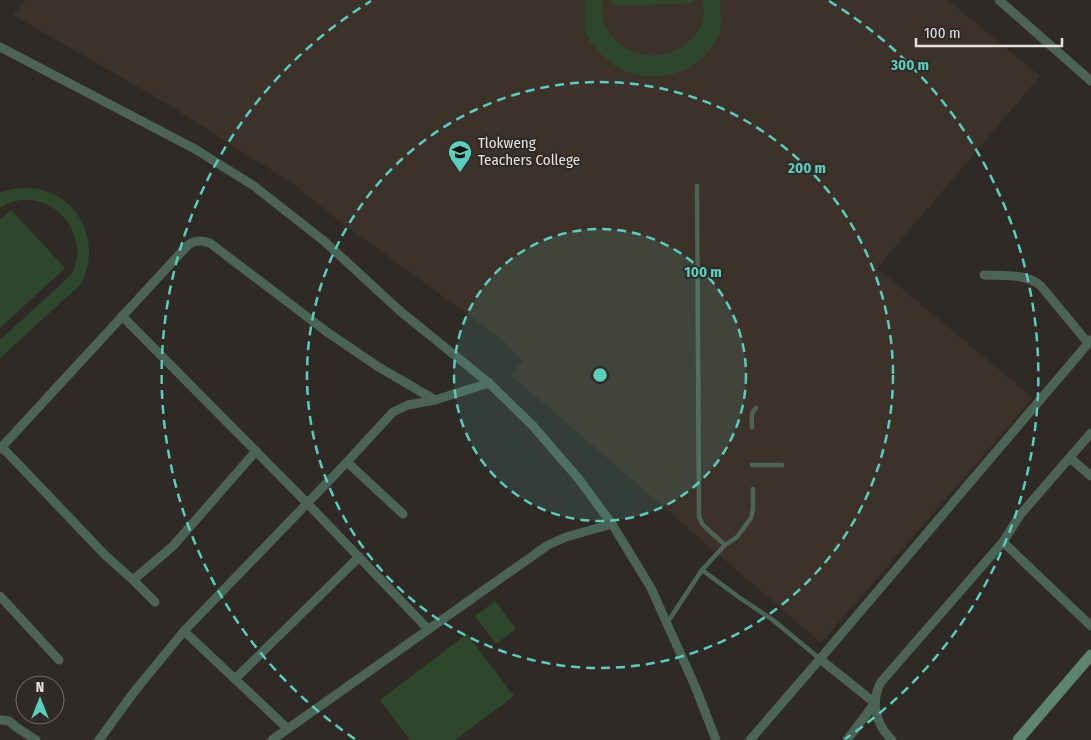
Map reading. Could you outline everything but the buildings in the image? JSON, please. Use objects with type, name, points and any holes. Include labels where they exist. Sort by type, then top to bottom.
[{"type":"street","points":[[998,0],[1091,81]]},
{"type":"street","points":[[0,47],[195,149],[254,186],[324,241],[400,311],[489,383],[532,426],[578,478],[612,524],[651,588],[716,740]]},
{"type":"street","points":[[155,602],[105,555],[1,448],[188,245],[198,241],[210,243],[327,332],[377,366],[435,400]]},
{"type":"street","points":[[750,740],[1090,342],[1035,281],[1019,277],[984,275]]},
{"type":"street","points":[[122,316],[308,503],[428,629]]},
{"type":"street","points":[[99,740],[134,692],[184,631],[393,412],[408,405],[435,400],[489,383]]},
{"type":"street","points":[[892,740],[882,728],[876,713],[876,693],[881,682],[1003,542],[1020,516],[1091,434]]},
{"type":"street","points":[[133,580],[173,546],[256,451]]},
{"type":"street","points":[[1070,458],[1091,476]]},
{"type":"street","points":[[347,462],[403,514]]},
{"type":"street","points":[[272,740],[548,545],[566,537],[612,524]]},
{"type":"street","points":[[1003,542],[1091,626]]},
{"type":"street","points":[[235,679],[359,557]]},
{"type":"street","points":[[0,596],[59,660]]},
{"type":"street","points":[[184,631],[288,729]]},
{"type":"street","points":[[1018,740],[1091,655]]},
{"type":"street","points":[[820,659],[875,702]]},
{"type":"street","points":[[846,740],[875,702]]},
{"type":"street","points":[[0,720],[9,722],[36,740]]},
{"type":"lane","points":[[697,186],[699,517],[703,525],[725,544]]},
{"type":"lane","points":[[752,427],[752,415],[756,408]]},
{"type":"lane","points":[[752,465],[782,464]]},
{"type":"lane","points":[[667,623],[702,570],[725,544],[737,537],[751,518],[753,489]]},
{"type":"lane","points":[[702,570],[773,620],[820,659]]},
{"type":"shaded area","points":[[26,0],[948,0],[1040,76],[877,268],[1033,398],[821,643],[511,375],[523,361],[503,340],[338,220],[296,186],[166,103],[13,15]]},
{"type":"green space","points":[[585,0],[602,0],[603,19],[609,33],[618,43],[630,50],[643,54],[657,55],[671,52],[684,46],[701,26],[703,0],[720,0],[721,24],[719,34],[709,50],[698,61],[685,69],[655,76],[640,75],[625,71],[612,63],[600,53],[588,38],[586,32]]},
{"type":"green space","points":[[612,0],[694,0],[694,3],[612,6]]},
{"type":"green space","points":[[25,188],[48,192],[72,208],[80,218],[85,230],[89,257],[81,284],[0,358],[0,340],[72,274],[77,261],[74,235],[68,223],[48,205],[35,201],[21,200],[0,208],[0,193],[12,189]]},
{"type":"green space","points":[[11,210],[65,268],[0,328],[0,220]]},
{"type":"green space","points":[[495,601],[516,629],[496,644],[475,616]]},
{"type":"green space","points":[[467,634],[514,696],[455,740],[410,740],[380,700]]},
{"type":"place","name":"Tlokweng Teachers College","points":[[460,173]]}]
